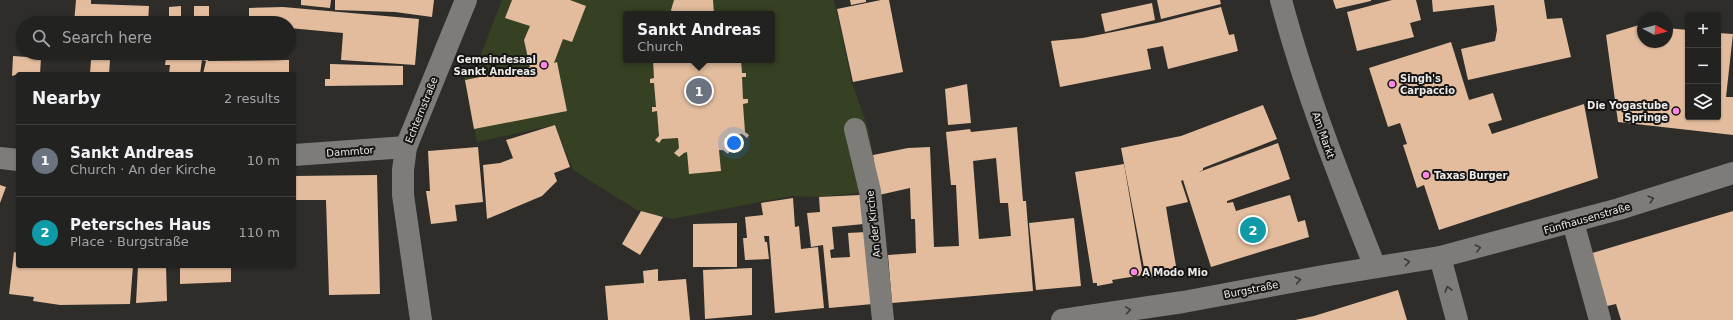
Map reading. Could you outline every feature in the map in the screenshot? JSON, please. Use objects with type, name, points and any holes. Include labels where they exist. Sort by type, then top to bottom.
[{"type":"street","name":"Echternstraße","points":[[421,320],[403,195],[403,170],[406,147],[466,0]]},
{"type":"street","name":"Am Markt","points":[[1281,0],[1291,36],[1329,153],[1374,267]]},
{"type":"street","name":"An der Kirche","points":[[855,129],[870,191],[883,320]]},
{"type":"street","name":"Dammtor","points":[[296,155],[406,147]]},
{"type":"street","points":[[0,158],[16,160]]},
{"type":"street","name":"Fünfhausenstraße","points":[[1440,258],[1573,222],[1733,173]]},
{"type":"street","points":[[1573,222],[1600,320]]},
{"type":"street","name":"Burgstraße","points":[[1062,320],[1183,302],[1374,267],[1440,258]]},
{"type":"street","points":[[1440,258],[1457,320]]},
{"type":"green space","points":[[502,0],[834,0],[852,83],[869,131],[878,191],[819,197],[792,196],[672,219],[637,210],[573,170],[555,125],[477,142],[464,77],[478,62]]},
{"type":"building","points":[[76,0],[91,0],[91,4],[149,6],[148,16],[75,16]]},
{"type":"building","points":[[301,0],[331,0],[330,8],[301,5]]},
{"type":"building","points":[[335,0],[434,0],[432,17],[395,12],[335,10]]},
{"type":"building","name":"Gemeindesaal Sankt Andreas","points":[[512,0],[570,0],[586,6],[572,42],[563,39],[554,63],[557,62],[567,111],[474,129],[465,80],[530,67],[524,40],[530,26],[505,18]]},
{"type":"building","points":[[674,0],[713,0],[714,11],[671,10]]},
{"type":"building","points":[[850,0],[866,0],[866,2],[851,5]]},
{"type":"building","points":[[881,0],[889,0],[903,72],[853,82],[837,9]]},
{"type":"building","points":[[1157,0],[1220,0],[1221,4],[1161,19]]},
{"type":"building","points":[[1333,0],[1371,0],[1371,1],[1336,9]]},
{"type":"building","points":[[1392,0],[1416,0],[1421,20],[1410,23],[1414,37],[1357,51],[1347,12]]},
{"type":"building","points":[[1432,0],[1544,0],[1547,19],[1562,18],[1571,57],[1468,80],[1461,49],[1495,41],[1497,30],[1494,5],[1433,12]]},
{"type":"building","points":[[1152,3],[1155,20],[1105,32],[1101,14]]},
{"type":"building","points":[[181,6],[181,16],[169,16],[169,7]]},
{"type":"building","points":[[194,6],[209,6],[209,16],[194,16]]},
{"type":"building","points":[[283,7],[419,19],[415,65],[341,60],[343,33],[296,29],[296,16],[249,16],[249,8]]},
{"type":"building","points":[[1221,7],[1229,35],[1234,34],[1238,51],[1168,69],[1163,46],[1147,49],[1151,69],[1060,87],[1051,41],[1083,38],[1157,23]]},
{"type":"building","points":[[1637,26],[1637,48],[1673,48],[1673,29],[1685,30],[1685,120],[1721,120],[1721,33],[1733,34],[1726,97],[1733,97],[1733,135],[1618,122],[1606,35]]},
{"type":"building","points":[[1451,42],[1469,100],[1493,93],[1502,120],[1488,124],[1492,134],[1584,104],[1598,178],[1439,230],[1424,185],[1417,188],[1403,145],[1407,144],[1400,123],[1388,127],[1369,68]]},
{"type":"building","points":[[13,56],[16,56],[16,60],[41,60],[40,72],[16,72],[16,75],[12,76]]},
{"type":"building","points":[[91,60],[110,60],[109,72],[90,72]]},
{"type":"building","points":[[166,60],[202,60],[200,72],[169,72],[170,65],[165,65]]},
{"type":"building","points":[[202,60],[289,60],[289,72],[203,72],[206,61]]},
{"type":"building","points":[[653,63],[741,63],[742,73],[746,73],[746,77],[742,77],[743,99],[748,99],[748,103],[743,104],[745,132],[749,135],[747,138],[742,134],[726,136],[726,145],[731,149],[728,154],[723,150],[719,150],[721,171],[689,174],[687,152],[679,157],[674,153],[679,148],[678,138],[662,139],[659,143],[655,140],[659,136],[657,111],[652,112],[652,107],[656,107],[654,83],[650,83],[650,79],[654,78]]},
{"type":"building","points":[[330,64],[403,66],[403,85],[325,86],[325,79],[330,79]]},
{"type":"building","points":[[967,84],[971,123],[948,125],[945,89]]},
{"type":"building","points":[[1263,105],[1277,139],[1203,168],[1203,170],[1199,172],[1278,143],[1290,179],[1227,201],[1227,203],[1233,202],[1236,211],[1290,195],[1298,222],[1305,220],[1309,237],[1211,267],[1183,180],[1181,181],[1188,202],[1166,207],[1177,272],[1146,278],[1121,148],[1181,136]]},
{"type":"building","points":[[555,125],[570,167],[554,173],[557,181],[542,196],[487,219],[483,165],[500,163],[513,158],[506,140]]},
{"type":"building","points":[[1017,127],[1023,201],[1026,201],[1033,291],[892,303],[888,255],[916,253],[915,219],[911,219],[910,188],[879,195],[873,155],[908,148],[930,147],[934,247],[959,246],[956,185],[951,185],[946,132],[970,129],[971,132]],"holes":[[[996,158],[1000,203],[1008,203],[1011,236],[979,239],[973,161]]]},
{"type":"building","points":[[478,147],[483,202],[455,205],[457,221],[431,224],[426,191],[430,191],[428,151]]},
{"type":"building","points":[[1124,164],[1143,275],[1112,280],[1113,283],[1097,286],[1097,283],[1093,283],[1075,172]]},
{"type":"building","points":[[377,175],[380,294],[329,295],[326,200],[296,200],[296,176]]},
{"type":"building","points":[[0,185],[6,187],[0,203]]},
{"type":"building","points":[[860,195],[864,224],[832,227],[834,249],[830,250],[831,258],[850,257],[848,233],[866,232],[873,304],[829,308],[823,245],[811,247],[807,213],[820,212],[819,197]]},
{"type":"building","points":[[793,198],[795,227],[799,226],[801,249],[818,247],[824,308],[775,313],[769,236],[764,236],[765,242],[767,242],[769,259],[745,260],[743,238],[747,238],[745,217],[763,215],[761,203]]},
{"type":"building","points":[[641,211],[663,217],[640,255],[622,244]]},
{"type":"building","points":[[1733,211],[1733,320],[1621,320],[1616,304],[1603,307],[1589,254]]},
{"type":"building","points":[[1074,218],[1081,286],[1036,290],[1029,223]]},
{"type":"building","points":[[737,223],[737,267],[693,267],[693,224]]},
{"type":"building","points":[[14,252],[16,252],[16,268],[133,268],[130,304],[60,305],[33,301],[34,297],[9,294]]},
{"type":"building","points":[[138,268],[166,268],[167,301],[136,303]]},
{"type":"building","points":[[180,268],[231,268],[231,282],[180,284]]},
{"type":"building","points":[[752,268],[752,315],[705,319],[703,270]]},
{"type":"building","points":[[658,269],[658,281],[686,279],[690,320],[608,320],[605,286],[644,283],[643,271]]},
{"type":"building","points":[[1398,290],[1407,320],[1295,320],[1314,316]]},
{"type":"place","name":"Gemeindesaal Sankt Andreas","points":[[544,65]]},
{"type":"place","name":"Singh's Carpaccio","points":[[1392,84]]},
{"type":"place","name":"Sankt Andreas","points":[[699,91]]},
{"type":"place","name":"Die Yogastube Springe","points":[[1676,111]]},
{"type":"place","name":"Taxas Burger","points":[[1426,175]]},
{"type":"place","name":"Petersches Haus","points":[[1253,230]]},
{"type":"place","name":"A Modo Mio","points":[[1134,272]]}]
